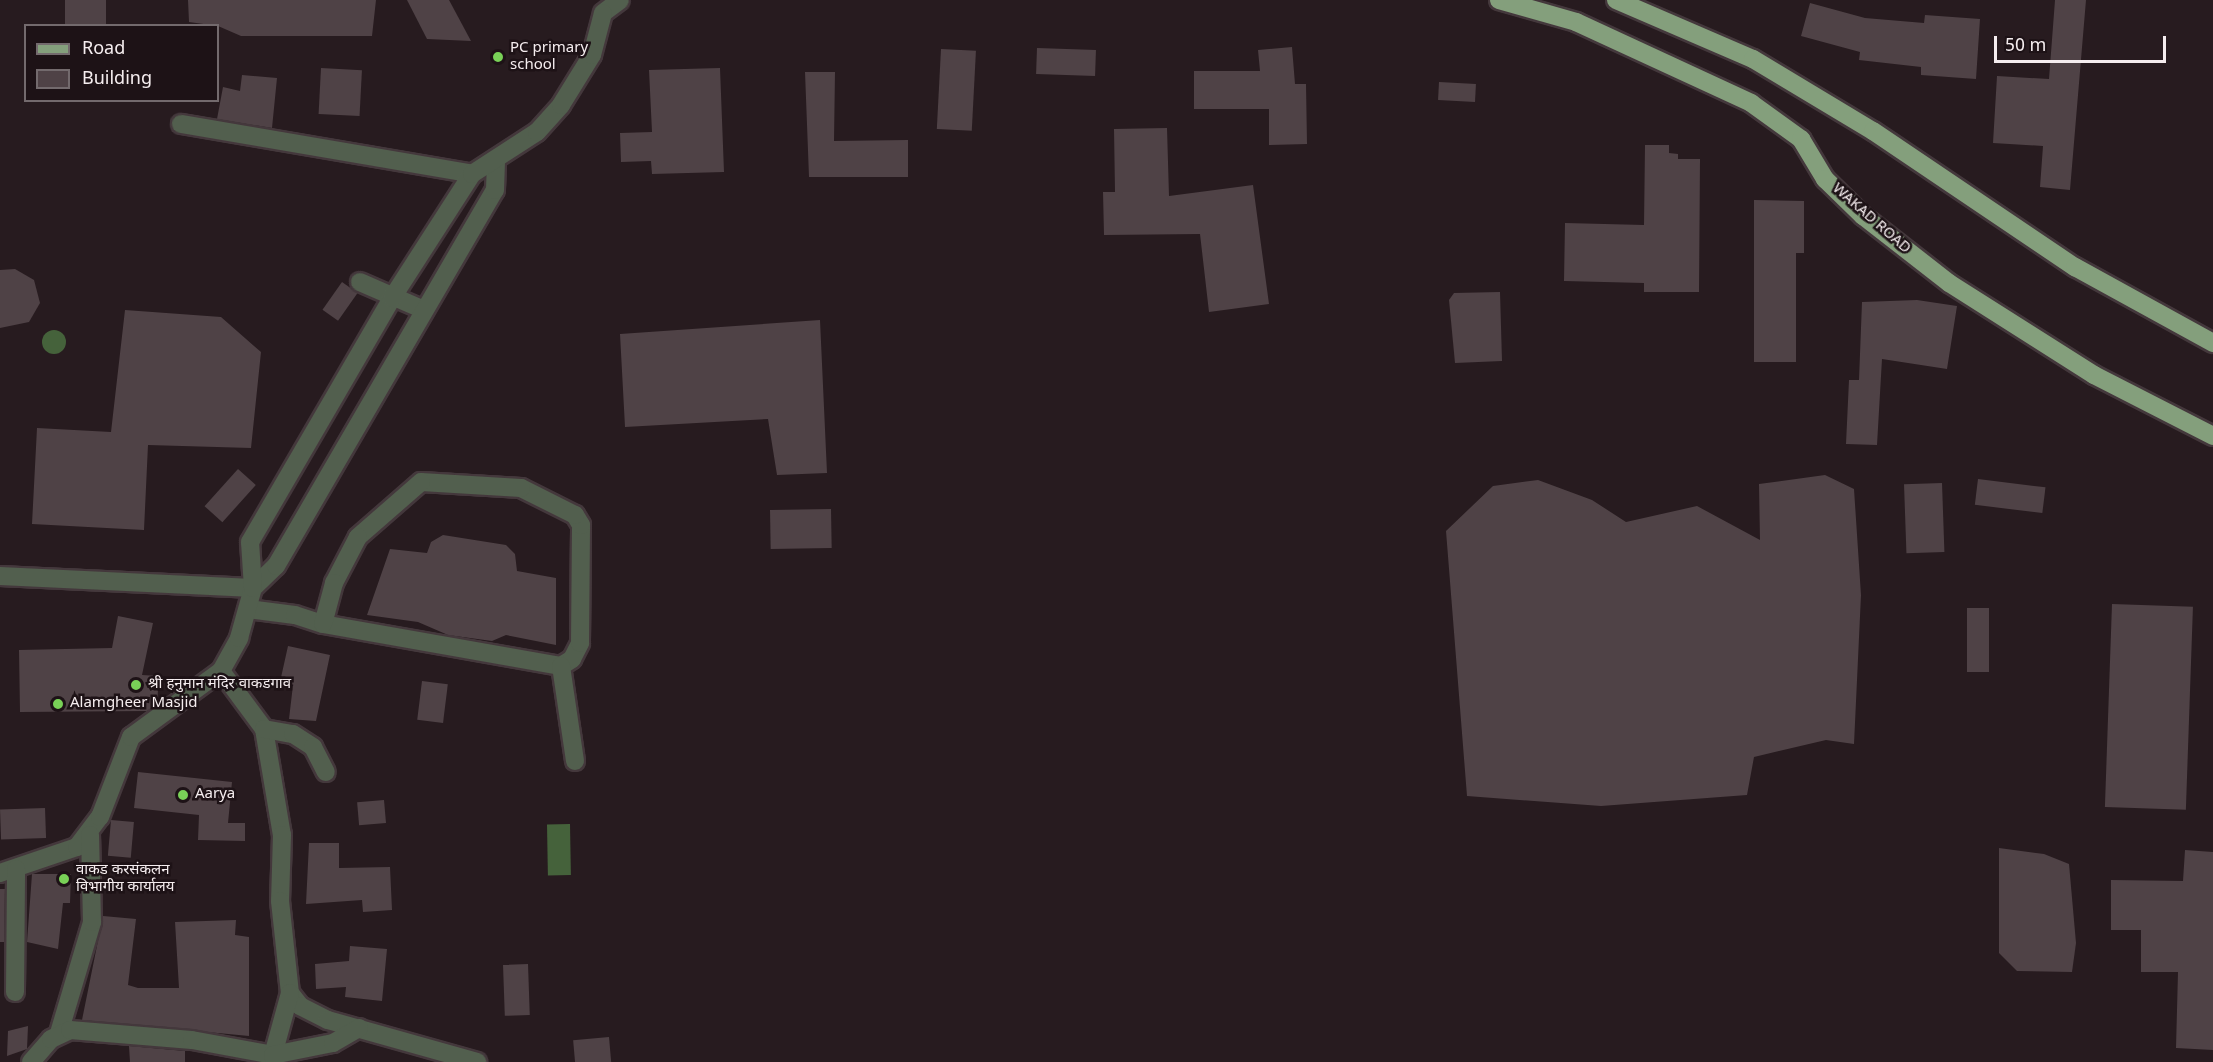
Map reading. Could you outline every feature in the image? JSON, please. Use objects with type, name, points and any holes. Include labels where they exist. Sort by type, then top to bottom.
[{"type":"main road","name":"WAKAD ROAD","points":[[1499,0],[1576,22],[1751,103],[1801,139],[1825,178],[1863,216],[1949,283],[2094,375],[2213,436]]},
{"type":"main road","points":[[1616,0],[1753,59],[1873,131],[2075,267],[2213,344]]},
{"type":"street","points":[[31,1062],[59,1033],[92,922],[90,835],[131,737],[221,671],[248,609],[254,588],[250,542],[392,298],[472,174],[496,163],[537,132],[561,105],[592,55],[600,7],[620,0]]},
{"type":"street","points":[[181,124],[472,174]]},
{"type":"street","points":[[0,576],[254,588],[276,566],[495,190],[496,163]]},
{"type":"street","points":[[360,282],[392,298],[424,310]]},
{"type":"street","points":[[248,609],[323,624],[561,666],[572,659],[579,643],[581,525],[575,515],[521,488],[421,482],[357,537],[334,583],[323,624]]},
{"type":"street","points":[[561,666],[575,761]]},
{"type":"street","points":[[221,671],[264,729],[282,835],[280,901],[290,993],[274,1058]]},
{"type":"street","points":[[264,729],[293,734],[313,747],[326,772]]},
{"type":"street","points":[[15,992],[8,871],[77,847],[90,835]]},
{"type":"street","points":[[290,993],[300,1006],[359,1028],[477,1062]]},
{"type":"street","points":[[59,1033],[192,1040],[274,1058],[333,1043],[359,1028]]},
{"type":"shaded area","points":[[54,330],[62,334],[66,342],[62,350],[54,354],[46,350],[42,342],[46,334]]},
{"type":"shaded area","points":[[547,824],[570,824],[571,875],[548,875]]},
{"type":"building","points":[[65,0],[106,0],[106,24],[65,24]]},
{"type":"building","points":[[188,0],[376,0],[372,36],[241,36],[219,26],[219,24],[189,22]]},
{"type":"building","points":[[407,0],[449,0],[471,41],[427,39]]},
{"type":"building","points":[[2055,0],[2086,0],[2070,190],[2040,187],[2043,146],[1993,143],[1997,76],[2049,79]]},
{"type":"building","points":[[1810,3],[1865,18],[1924,23],[1925,15],[1980,19],[1976,79],[1921,75],[1921,67],[1859,60],[1860,52],[1801,36]]},
{"type":"building","points":[[1292,47],[1295,84],[1306,84],[1307,144],[1269,145],[1269,109],[1194,109],[1194,71],[1260,71],[1258,50]]},
{"type":"building","points":[[1037,48],[1096,50],[1095,76],[1036,74]]},
{"type":"building","points":[[941,49],[976,51],[972,131],[937,129]]},
{"type":"building","points":[[321,68],[362,70],[360,116],[319,114]]},
{"type":"building","points":[[720,68],[724,172],[652,174],[651,161],[621,162],[620,133],[652,132],[649,70]]},
{"type":"building","points":[[805,72],[835,72],[834,141],[908,140],[908,177],[809,177]]},
{"type":"building","points":[[242,75],[277,78],[272,128],[217,119],[223,87],[240,91]]},
{"type":"building","points":[[1439,82],[1476,84],[1475,102],[1438,100]]},
{"type":"building","points":[[1167,128],[1169,196],[1253,185],[1269,304],[1209,312],[1200,234],[1104,235],[1103,192],[1115,192],[1114,129]]},
{"type":"building","points":[[1645,145],[1669,145],[1669,153],[1678,154],[1678,159],[1700,159],[1699,292],[1644,292],[1644,283],[1564,281],[1565,223],[1644,225]]},
{"type":"building","points":[[1754,200],[1804,201],[1804,253],[1796,253],[1796,362],[1754,362]]},
{"type":"building","points":[[15,269],[34,280],[40,303],[29,322],[0,328],[0,270]]},
{"type":"building","points":[[342,282],[358,293],[338,321],[322,310]]},
{"type":"building","points":[[1500,292],[1502,361],[1455,363],[1449,300],[1454,293]]},
{"type":"building","points":[[1917,300],[1957,306],[1947,369],[1882,359],[1877,445],[1846,444],[1849,380],[1859,380],[1862,302]]},
{"type":"building","points":[[125,310],[221,317],[261,352],[251,448],[148,445],[144,530],[32,524],[37,428],[111,432]]},
{"type":"building","points":[[820,320],[827,473],[777,475],[768,419],[625,427],[620,334]]},
{"type":"building","points":[[238,469],[256,485],[222,522],[205,506]]},
{"type":"building","points":[[1825,475],[1854,489],[1861,595],[1854,744],[1826,740],[1754,757],[1747,795],[1601,806],[1467,796],[1446,531],[1493,486],[1538,480],[1592,500],[1626,522],[1697,506],[1760,540],[1759,484]]},
{"type":"building","points":[[1978,479],[2045,487],[2042,513],[1975,505]]},
{"type":"building","points":[[1942,483],[1944,552],[1906,553],[1904,484]]},
{"type":"building","points":[[831,509],[832,548],[771,549],[770,510]]},
{"type":"building","points":[[443,535],[506,545],[515,554],[517,571],[556,578],[556,645],[506,635],[492,641],[448,635],[418,622],[367,615],[390,549],[427,553],[431,542]]},
{"type":"building","points":[[2112,604],[2193,607],[2186,810],[2105,807]]},
{"type":"building","points":[[1967,608],[1989,608],[1989,672],[1967,672]]},
{"type":"building","points":[[118,616],[153,623],[142,675],[159,676],[157,704],[147,711],[20,712],[19,650],[112,648]]},
{"type":"building","points":[[288,646],[330,655],[316,721],[289,719],[293,685],[280,682]]},
{"type":"building","points":[[422,681],[448,684],[443,723],[417,720]]},
{"type":"building","name":"Aarya","points":[[138,772],[232,782],[228,823],[245,823],[245,841],[198,840],[199,815],[134,808]]},
{"type":"building","points":[[384,800],[386,823],[359,825],[357,802]]},
{"type":"building","points":[[45,808],[46,838],[1,840],[0,810]]},
{"type":"building","points":[[111,820],[134,822],[131,858],[108,856]]},
{"type":"building","points":[[309,843],[339,843],[339,868],[390,867],[392,910],[363,912],[362,900],[306,904]]},
{"type":"building","points":[[1999,848],[2044,854],[2069,864],[2076,943],[2072,972],[2017,971],[1999,953]]},
{"type":"building","points":[[2185,850],[2213,852],[2213,1050],[2176,1048],[2178,972],[2141,972],[2141,930],[2111,930],[2111,880],[2183,881]]},
{"type":"building","points":[[32,874],[71,874],[70,903],[63,903],[58,949],[27,942]]},
{"type":"building","points":[[0,889],[5,889],[4,942],[0,942]]},
{"type":"building","points":[[103,916],[136,919],[128,985],[138,988],[179,988],[175,922],[236,920],[235,935],[249,937],[249,1036],[82,1020]]},
{"type":"building","points":[[350,946],[387,949],[382,1001],[345,997],[346,987],[316,989],[315,964],[349,961]]},
{"type":"building","points":[[528,964],[530,1015],[505,1016],[503,965]]},
{"type":"building","points":[[28,1026],[27,1049],[7,1056],[8,1031]]},
{"type":"building","points":[[609,1037],[611,1062],[575,1062],[573,1040]]},
{"type":"building","points":[[129,1046],[185,1051],[185,1062],[130,1062]]},
{"type":"place","name":"PC primary school","points":[[498,57]]},
{"type":"place","name":"श्री हनुमान मंदिर वाकडगाव","points":[[136,685]]},
{"type":"place","name":"Alamgheer Masjid","points":[[58,704]]},
{"type":"place","name":"Aarya","points":[[183,795]]},
{"type":"place","name":"वाकड करसंकलन विभागीय कार्यालय","points":[[64,879]]}]
